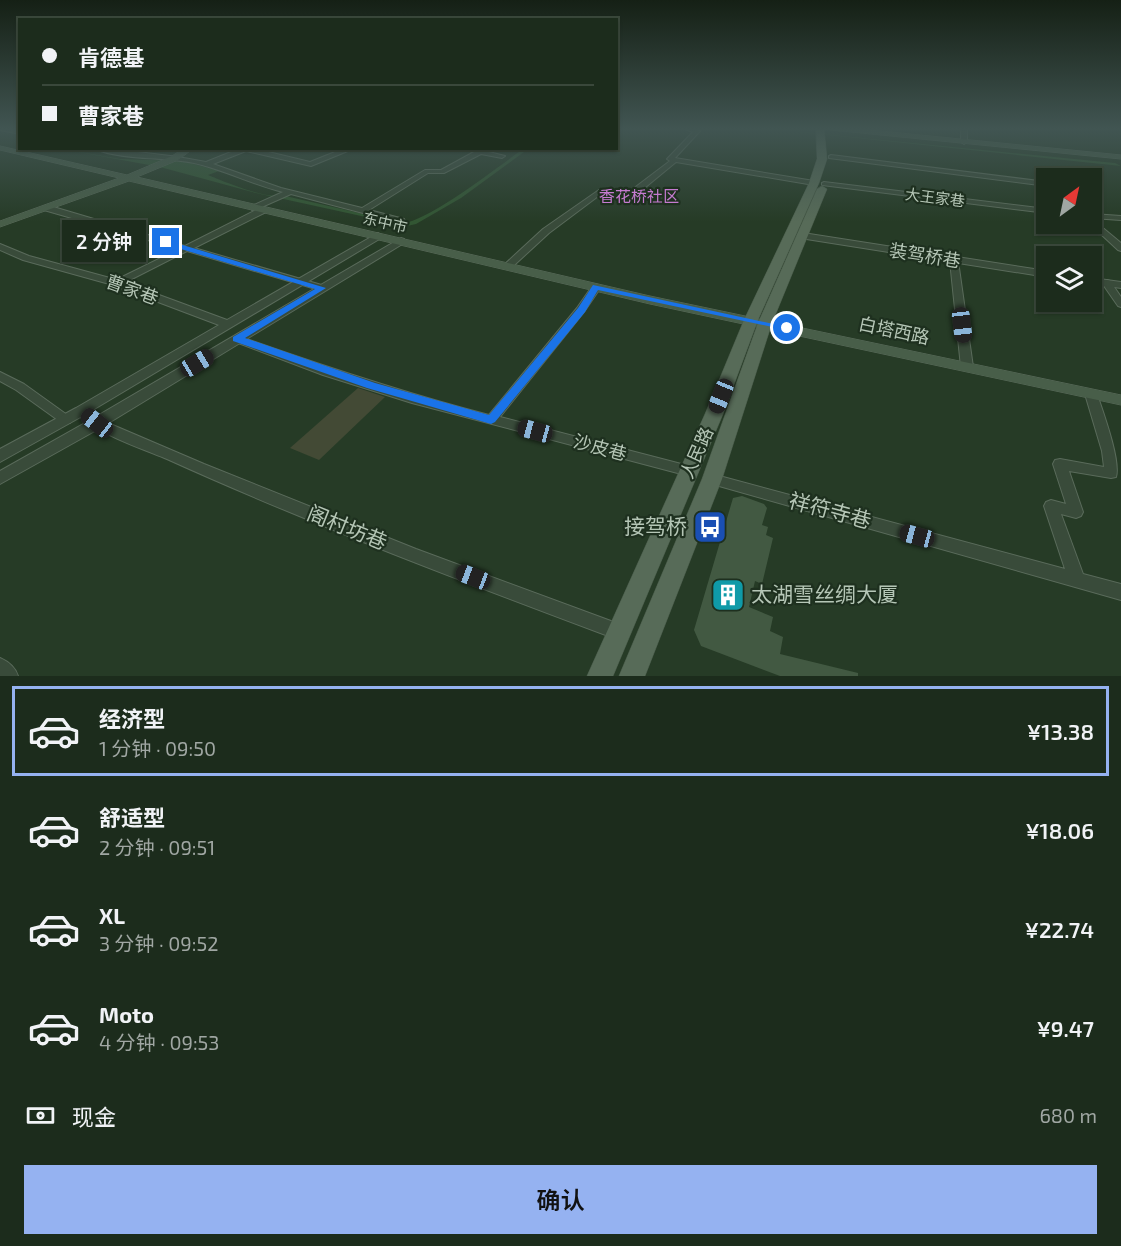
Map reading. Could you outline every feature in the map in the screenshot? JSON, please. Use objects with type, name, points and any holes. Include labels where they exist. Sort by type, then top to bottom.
[{"type":"main road","name":"东中市","points":[[49,160],[596,287],[758,321]]},
{"type":"main road","points":[[0,224],[128,178],[172,160]]},
{"type":"main road","name":"人民路","points":[[632,676],[712,479],[758,321],[803,236],[819,183],[822,160]]},
{"type":"main road","name":"人民路","points":[[600,676],[689,471],[830,160]]},
{"type":"main road","name":"白塔西路","points":[[758,321],[1121,400]]},
{"type":"street","points":[[177,160],[207,164],[288,193],[401,220]]},
{"type":"street","points":[[207,164],[219,160]]},
{"type":"street","points":[[292,160],[311,164],[322,160]]},
{"type":"street","points":[[363,211],[427,171],[442,172],[465,160]]},
{"type":"street","name":"大王家巷","points":[[675,160],[819,183],[1036,210]]},
{"type":"street","points":[[628,197],[675,160]]},
{"type":"street","points":[[851,160],[1036,183]]},
{"type":"street","points":[[508,266],[546,231],[601,190]]},
{"type":"street","points":[[117,283],[288,193]]},
{"type":"street","points":[[47,207],[322,288]]},
{"type":"street","points":[[1102,217],[1121,218]]},
{"type":"street","points":[[1102,230],[1121,248]]},
{"type":"street","points":[[0,456],[66,420],[378,236]]},
{"type":"street","name":"装驾桥巷","points":[[803,236],[1036,272]]},
{"type":"street","points":[[0,478],[97,423],[400,242]]},
{"type":"street","name":"曹家巷","points":[[0,247],[26,258],[117,283],[228,324]]},
{"type":"street","points":[[954,261],[967,367]]},
{"type":"street","points":[[1102,282],[1121,285]]},
{"type":"street","points":[[1107,283],[1121,304]]},
{"type":"street","points":[[491,420],[581,310],[596,287]]},
{"type":"street","name":"沙皮巷","points":[[237,339],[371,386],[491,420],[689,471]]},
{"type":"street","points":[[0,376],[20,387],[66,420]]},
{"type":"street","points":[[1077,580],[1051,506],[1076,512],[1060,464],[1111,473],[1109,451],[1091,394]]},
{"type":"street","name":"阁村坊巷","points":[[81,411],[97,423],[199,468],[410,554],[619,632]]},
{"type":"street","name":"祥符寺巷","points":[[712,479],[1121,592]]},
{"type":"street","points":[[0,667],[9,676]]},
{"type":"shaded area","points":[[119,160],[183,161],[219,171],[208,175],[266,195],[281,195],[403,223],[429,213],[508,160],[514,160],[461,198],[416,224],[407,226],[256,193],[160,167]]},
{"type":"shaded area","points":[[1060,160],[1115,163],[1121,166]]},
{"type":"shaded area","points":[[358,388],[385,397],[319,460],[290,448]]},
{"type":"building","name":"太湖雪丝绸大厦","points":[[742,496],[764,504],[767,508],[762,525],[768,527],[766,535],[773,538],[762,584],[755,581],[749,607],[773,617],[770,631],[783,637],[780,654],[858,673],[858,676],[780,676],[701,646],[694,630],[733,498]]},
{"type":"place","name":"接驾桥","points":[[710,527]]},
{"type":"place","name":"太湖雪丝绸大厦","points":[[728,595]]},
{"type":"district","name":"香花桥社区","points":[[639,196]]},
{"type":"route","points":[[166,242],[322,288],[237,339],[327,372],[416,400],[491,420],[581,310],[596,287],[787,328]]}]
